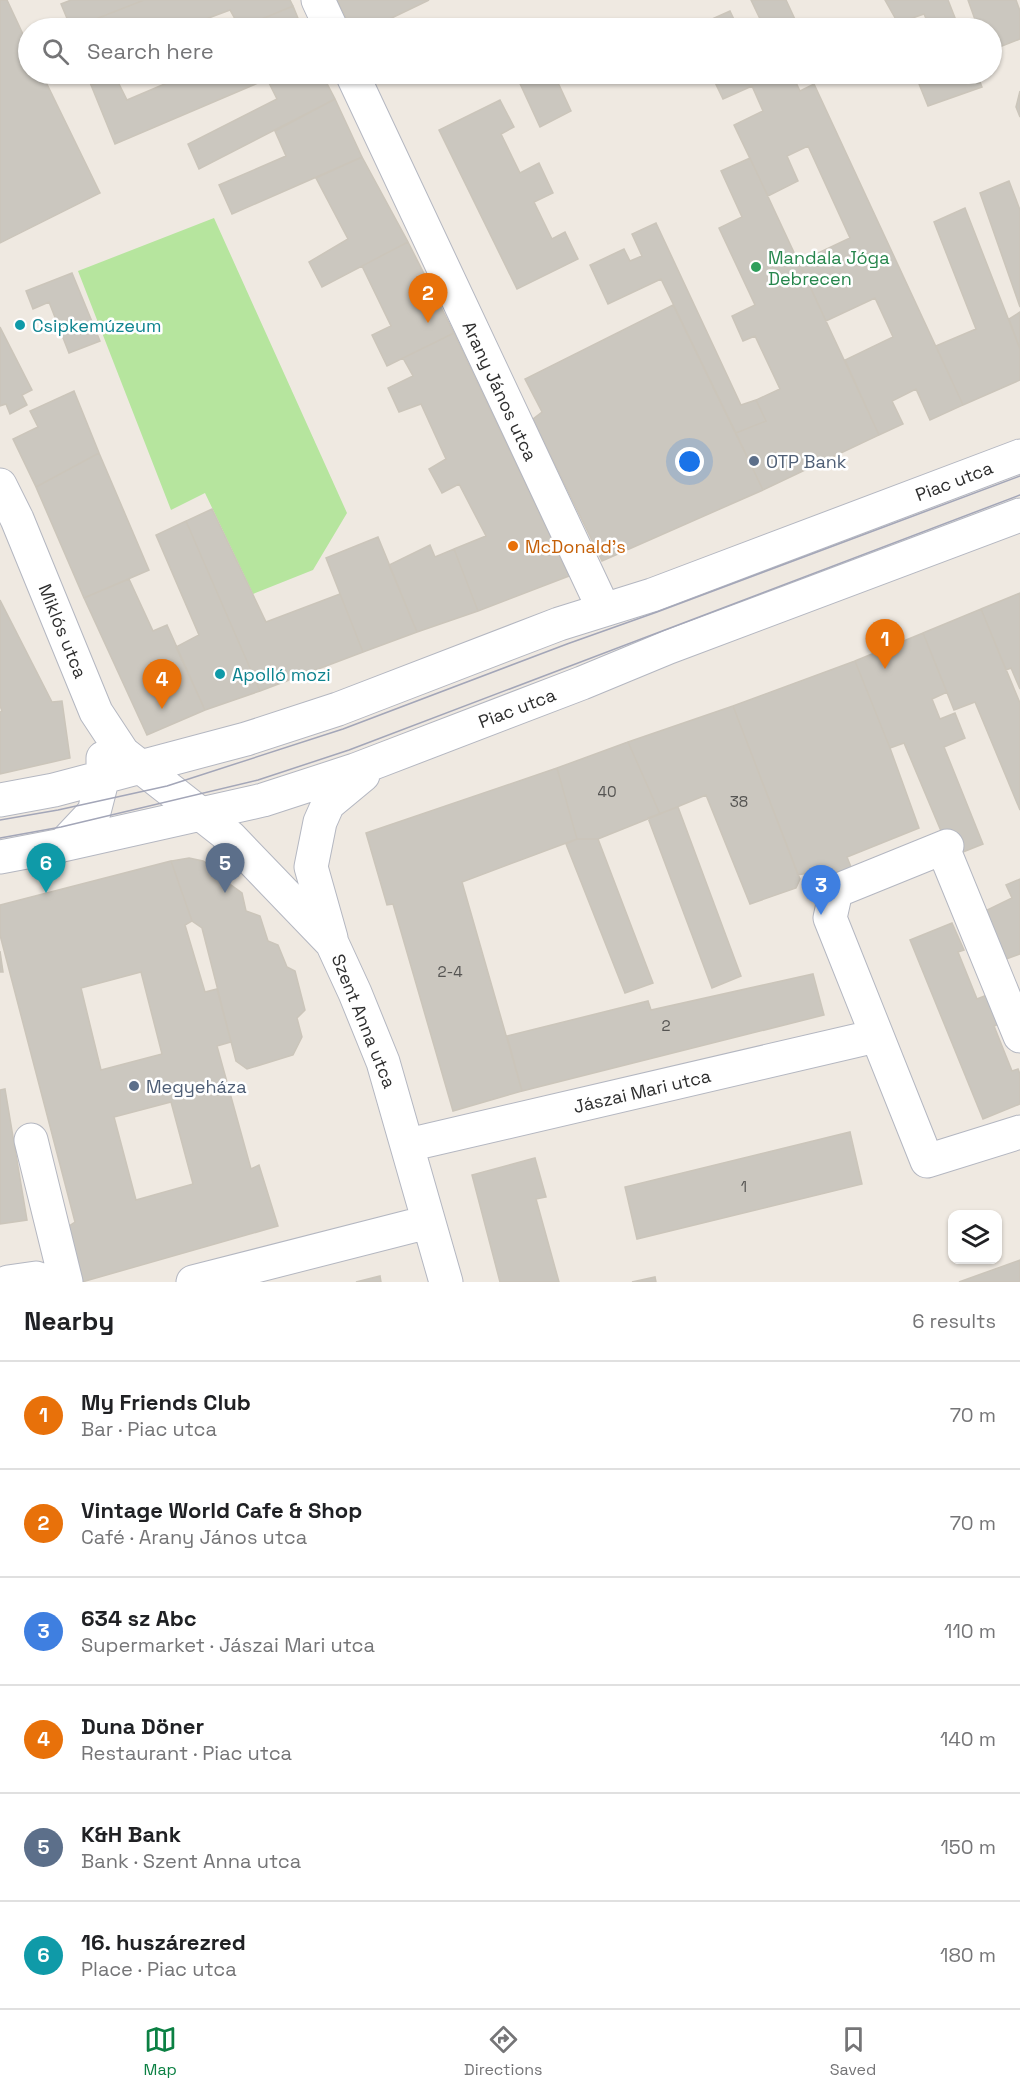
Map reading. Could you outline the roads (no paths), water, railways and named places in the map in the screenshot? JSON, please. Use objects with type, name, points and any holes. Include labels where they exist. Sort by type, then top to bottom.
[{"type":"street","points":[[318,0],[326,18]]},
{"type":"street","name":"Arany János utca","points":[[357,84],[604,610]]},
{"type":"street","name":"Piac utca","points":[[0,800],[54,790],[246,739],[338,709],[559,624],[651,595],[1020,456]]},
{"type":"street","name":"Miklós utca","points":[[0,485],[96,712],[123,753],[140,767]]},
{"type":"street","name":"Piac utca","points":[[0,857],[263,800],[382,760],[669,647],[1020,515]]},
{"type":"street","points":[[63,845],[94,812],[103,777],[103,757],[96,712]]},
{"type":"street","points":[[332,943],[311,867],[320,822],[328,804],[382,760]]},
{"type":"street","name":"Szent Anna utca","points":[[140,767],[230,837],[332,943],[356,993],[383,1062],[446,1282]]},
{"type":"street","points":[[1020,1036],[945,847],[836,891],[830,918],[927,1161],[1020,1132]]},
{"type":"street","name":"Jászai Mari utca","points":[[408,1146],[876,1036]]},
{"type":"street","points":[[31,1140],[39,1281]]},
{"type":"street","points":[[193,1282],[428,1222]]},
{"type":"tram line","points":[[0,820],[167,786],[343,729],[1020,476]]},
{"type":"tram line","points":[[0,838],[61,827],[258,780],[349,750],[1020,495]]},
{"type":"place","name":"Mandala Jóga Debrecen","points":[[756,267]]},
{"type":"place","name":"Vintage World Cafe & Shop","points":[[428,323]]},
{"type":"place","name":"Csipkemúzeum","points":[[20,325]]},
{"type":"place","name":"OTP Bank","points":[[754,461]]},
{"type":"place","name":"McDonald's","points":[[513,546]]},
{"type":"place","name":"My Friends Club","points":[[885,669]]},
{"type":"place","name":"Apolló mozi","points":[[220,674]]},
{"type":"place","name":"Duna Döner","points":[[162,709]]},
{"type":"place","name":"16. huszárezred","points":[[46,893]]},
{"type":"place","name":"K&H Bank","points":[[225,893]]},
{"type":"place","name":"634 sz Abc","points":[[821,915]]},
{"type":"place","name":"Megyeháza","points":[[134,1086]]}]
